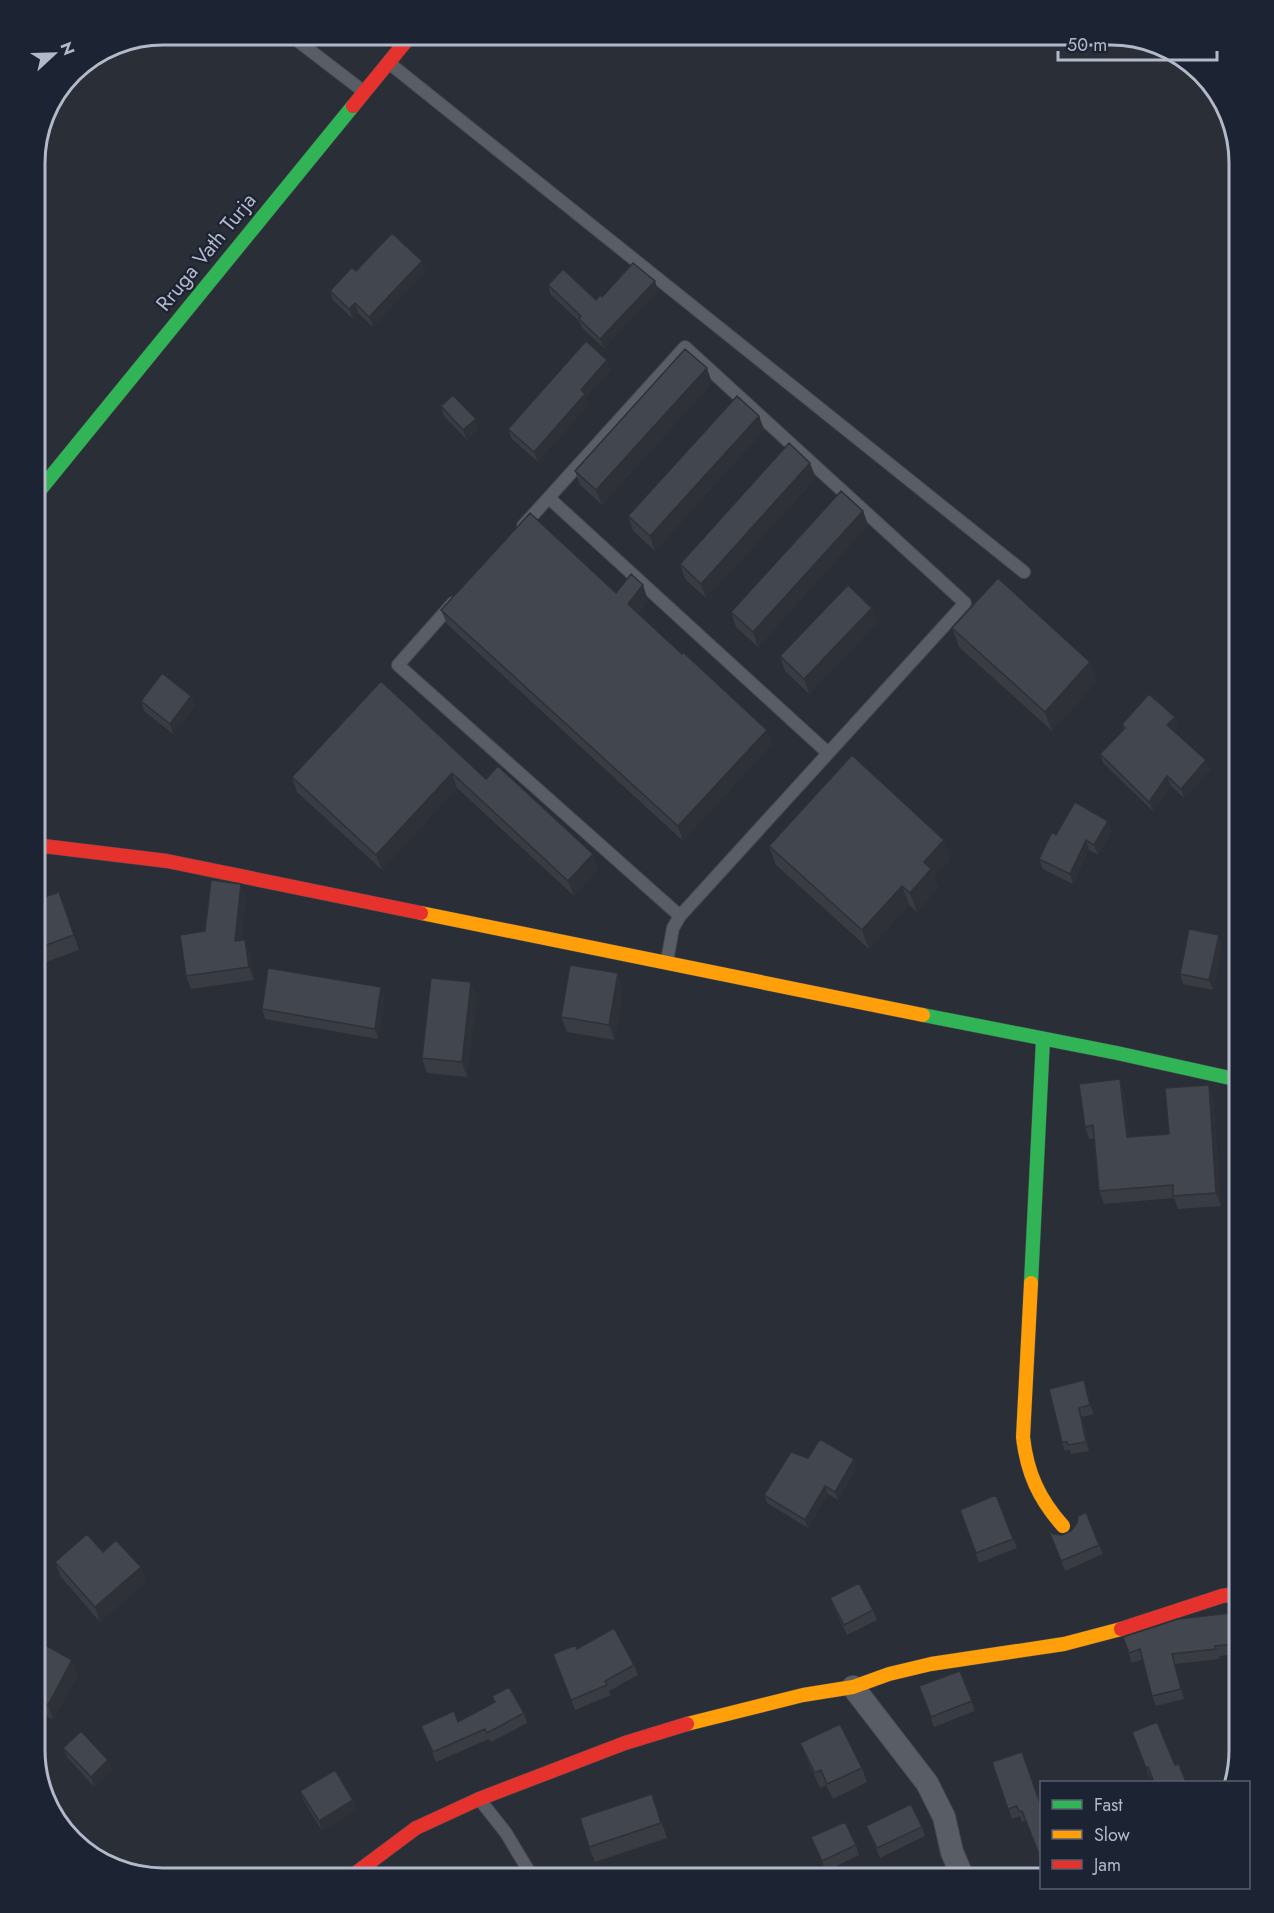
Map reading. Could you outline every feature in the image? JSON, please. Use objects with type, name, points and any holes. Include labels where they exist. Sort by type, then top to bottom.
[{"type":"street","name":"Rruga Vath Turja","points":[[45,484],[402,45]]},
{"type":"street","points":[[45,846],[167,861],[1043,1039],[1083,1045],[1229,1078]]},
{"type":"street","points":[[1043,1039],[1023,1437],[1024,1457],[1029,1476],[1048,1508],[1063,1526]]},
{"type":"street","points":[[362,1868],[416,1828],[479,1799],[676,1726],[802,1695],[853,1686],[931,1664],[1064,1644],[1106,1634],[1229,1595]]},
{"type":"street","points":[[853,1686],[927,1783],[944,1817],[952,1852],[959,1868]]},
{"type":"lane","points":[[303,45],[364,92]]},
{"type":"lane","points":[[388,62],[1024,572]]},
{"type":"lane","points":[[517,533],[685,346],[965,603],[680,916],[673,928],[666,962]]},
{"type":"lane","points":[[549,498],[828,753]]},
{"type":"lane","points":[[461,595],[398,665],[680,916]]},
{"type":"lane","points":[[479,1799],[506,1833],[527,1868]]},
{"type":"building","points":[[392,233],[422,261],[369,317],[355,303],[349,309],[330,291],[352,267],[356,271]]},
{"type":"building","points":[[633,263],[655,281],[600,339],[579,319],[581,316],[548,285],[563,269],[596,300],[600,295],[602,297]]},
{"type":"building","points":[[586,341],[607,360],[581,390],[585,394],[534,452],[508,429]]},
{"type":"building","points":[[685,349],[707,368],[596,490],[575,471]]},
{"type":"building","points":[[453,395],[476,419],[463,430],[441,406]]},
{"type":"building","points":[[737,396],[759,416],[650,536],[628,516]]},
{"type":"building","points":[[789,443],[810,463],[701,584],[680,564]]},
{"type":"building","points":[[841,491],[863,511],[753,632],[731,612]]},
{"type":"building","points":[[530,513],[616,593],[631,574],[643,585],[628,604],[767,730],[678,826],[441,610]]},
{"type":"building","points":[[998,578],[1090,662],[1045,712],[952,628]]},
{"type":"building","points":[[848,585],[872,608],[804,679],[780,656]]},
{"type":"building","points":[[162,673],[191,696],[170,724],[141,701]]},
{"type":"building","points":[[381,681],[486,779],[498,766],[593,854],[568,881],[452,773],[376,855],[292,777]]},
{"type":"building","points":[[1149,694],[1175,717],[1167,725],[1206,760],[1181,789],[1167,776],[1149,802],[1100,754],[1125,728],[1122,724]]},
{"type":"building","points":[[852,755],[944,840],[924,862],[931,869],[910,893],[902,886],[862,930],[769,846]]},
{"type":"building","points":[[1075,802],[1108,821],[1094,845],[1086,840],[1070,874],[1039,859],[1052,832],[1056,835]]},
{"type":"building","points":[[211,880],[241,884],[235,941],[245,940],[249,967],[186,976],[180,935],[205,931]]},
{"type":"building","points":[[59,892],[74,935],[45,945],[45,897]]},
{"type":"building","points":[[1189,929],[1219,935],[1209,980],[1180,974]]},
{"type":"building","points":[[570,965],[618,973],[609,1025],[561,1017]]},
{"type":"building","points":[[268,968],[381,987],[375,1029],[262,1009]]},
{"type":"building","points":[[431,978],[471,982],[462,1062],[422,1058]]},
{"type":"building","points":[[1120,1079],[1127,1137],[1169,1134],[1165,1088],[1209,1085],[1216,1193],[1173,1196],[1173,1185],[1099,1191],[1093,1125],[1085,1127],[1079,1084]]},
{"type":"building","points":[[1084,1380],[1090,1405],[1079,1408],[1086,1442],[1068,1445],[1067,1442],[1062,1442],[1049,1389]]},
{"type":"building","points":[[820,1439],[854,1459],[835,1492],[825,1486],[805,1520],[764,1495],[791,1452],[808,1458]]},
{"type":"building","points":[[996,1495],[1013,1539],[976,1553],[960,1510]]},
{"type":"building","points":[[1086,1512],[1099,1545],[1061,1561],[1049,1531],[1062,1535],[1071,1531],[1077,1523],[1078,1516]]},
{"type":"building","points":[[87,1534],[103,1552],[116,1540],[141,1567],[95,1607],[55,1562]]},
{"type":"building","points":[[859,1583],[873,1610],[844,1625],[830,1598]]},
{"type":"building","points":[[1229,1613],[1229,1645],[1215,1646],[1216,1649],[1172,1654],[1181,1689],[1152,1696],[1140,1649],[1129,1653],[1123,1637],[1178,1619]]},
{"type":"building","points":[[614,1628],[634,1665],[605,1681],[607,1685],[571,1700],[553,1654],[576,1645],[577,1649]]},
{"type":"building","points":[[45,1645],[72,1660],[48,1705],[45,1703]]},
{"type":"building","points":[[960,1671],[972,1701],[931,1717],[919,1686]]},
{"type":"building","points":[[509,1687],[524,1713],[487,1733],[485,1729],[433,1752],[421,1726],[454,1711],[458,1722],[495,1702],[492,1696]]},
{"type":"building","points":[[1157,1722],[1175,1765],[1179,1764],[1186,1781],[1154,1781],[1132,1732]]},
{"type":"building","points":[[840,1724],[862,1768],[827,1784],[821,1770],[815,1773],[800,1743]]},
{"type":"building","points":[[81,1731],[108,1760],[91,1777],[63,1748]]},
{"type":"building","points":[[1022,1752],[1040,1803],[1040,1856],[1022,1811],[1019,1812],[1017,1806],[1008,1809],[992,1762]]},
{"type":"building","points":[[335,1770],[353,1800],[319,1821],[300,1791]]},
{"type":"building","points":[[652,1794],[661,1823],[589,1847],[580,1818]]},
{"type":"building","points":[[911,1804],[922,1827],[877,1848],[866,1826]]},
{"type":"building","points":[[845,1822],[856,1845],[822,1861],[811,1837]]},
{"type":"traffic: fast","points":[[45,484],[353,106]]},
{"type":"traffic: fast","points":[[923,1015],[1229,1078]]},
{"type":"traffic: fast","points":[[1031,1283],[1043,1039]]},
{"type":"traffic: slow","points":[[421,913],[923,1015]]},
{"type":"traffic: slow","points":[[1031,1283],[1023,1437],[1031,1474],[1047,1506],[1063,1526]]},
{"type":"traffic: slow","points":[[687,1724],[803,1695],[853,1687],[889,1674],[931,1664],[1064,1644],[1121,1629]]},
{"type":"traffic: jam","points":[[353,106],[403,45]]},
{"type":"traffic: jam","points":[[45,846],[167,861],[421,913]]},
{"type":"traffic: jam","points":[[1121,1629],[1229,1595]]},
{"type":"traffic: jam","points":[[362,1868],[416,1828],[479,1799],[625,1743],[687,1724]]}]
